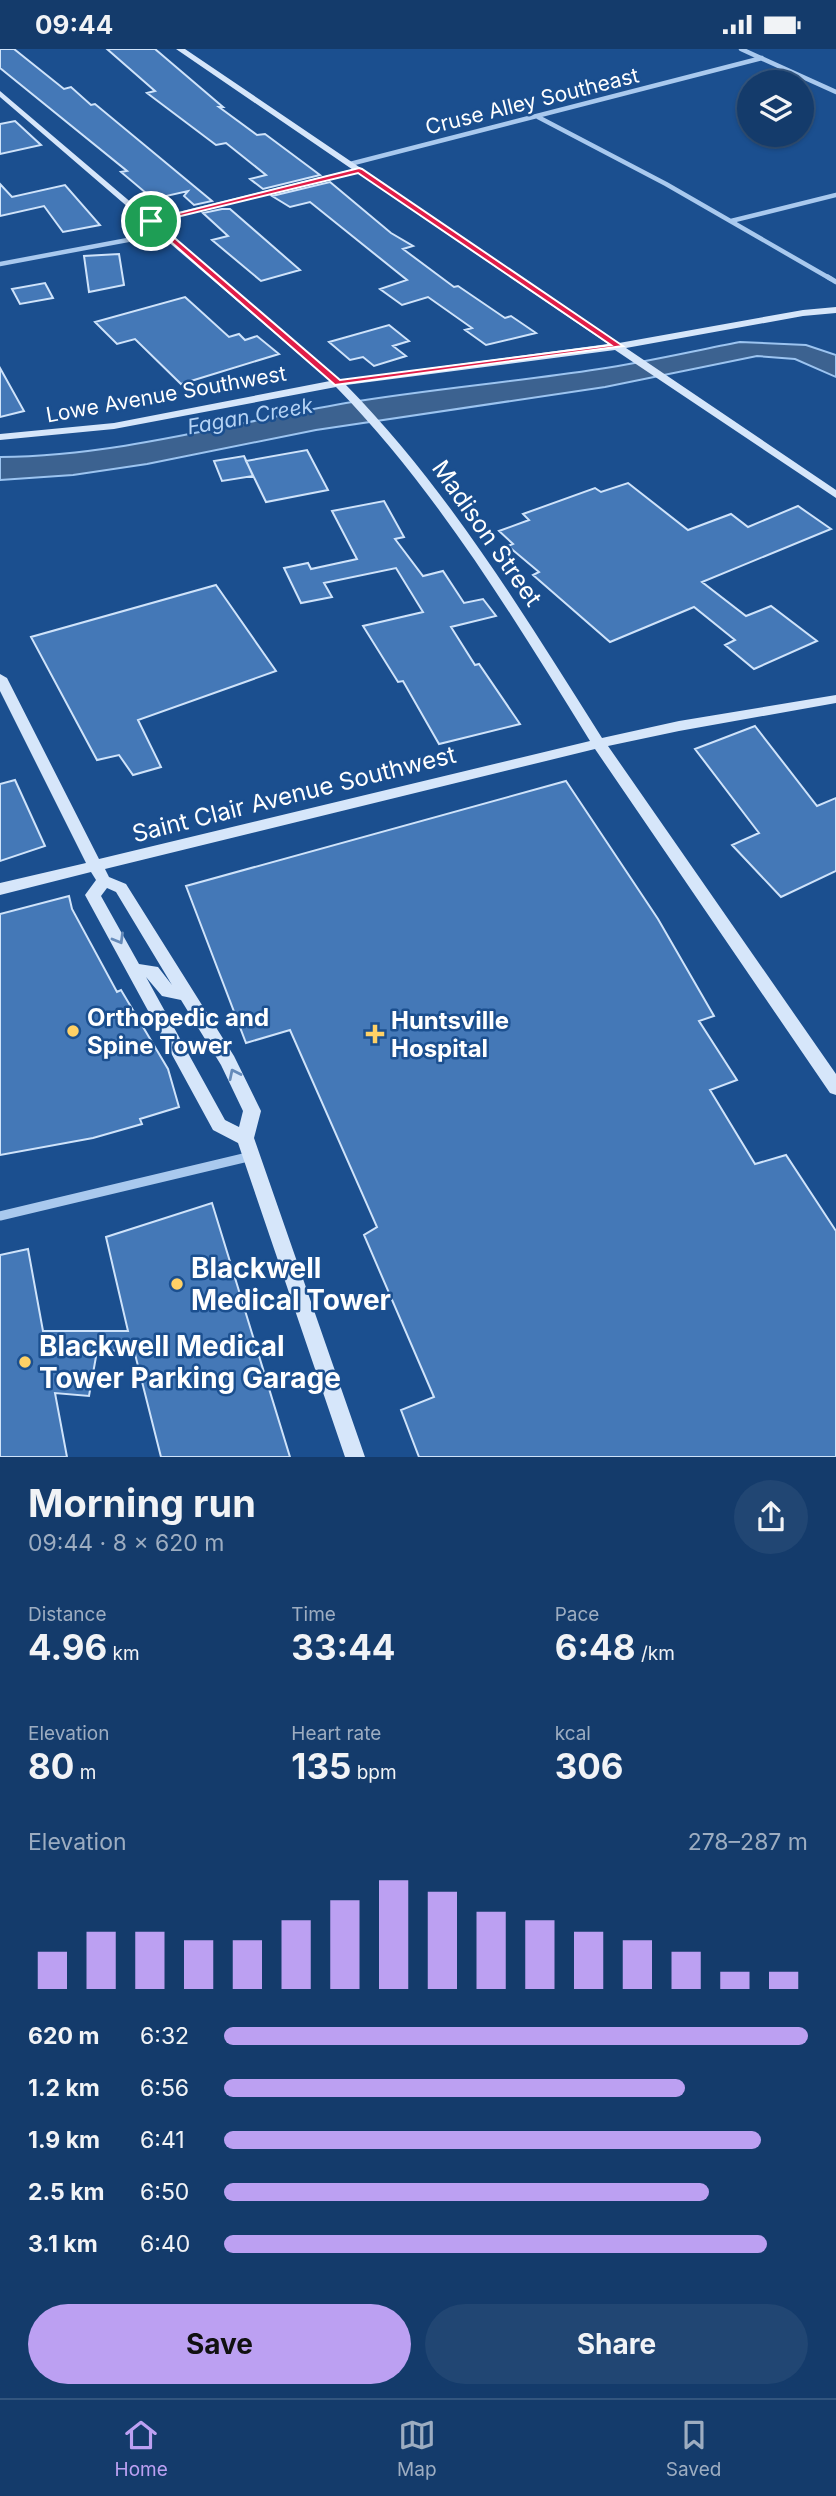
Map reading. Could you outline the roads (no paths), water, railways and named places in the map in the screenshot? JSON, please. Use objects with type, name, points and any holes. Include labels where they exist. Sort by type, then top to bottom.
[{"type":"street","points":[[180,49],[836,495]]},
{"type":"street","points":[[741,49],[836,92]]},
{"type":"street","name":"Cruse Alley Southeast","points":[[350,164],[762,58]]},
{"type":"street","name":"Madison Street","points":[[0,93],[338,383],[381,427],[422,477],[479,557],[599,744],[836,1088]]},
{"type":"street","points":[[538,117],[666,184],[836,282]]},
{"type":"street","points":[[151,221],[359,170]]},
{"type":"street","points":[[731,221],[836,195]]},
{"type":"street","points":[[0,264],[165,233]]},
{"type":"street","name":"Lowe Avenue Southwest","points":[[0,437],[114,426],[338,383],[619,346],[803,313],[836,310]]},
{"type":"street","points":[[0,678],[95,866],[104,881],[121,888],[228,1061],[252,1111],[249,1146],[355,1457]]},
{"type":"street","name":"Saint Clair Avenue Southwest","points":[[0,889],[599,744],[679,726],[836,699]]},
{"type":"street","points":[[104,881],[93,895],[219,1125],[249,1146]]},
{"type":"street","points":[[136,970],[152,971],[168,991],[187,994]]},
{"type":"street","points":[[0,1216],[249,1146]]},
{"type":"water","name":"Fagan Creek","points":[[740,342],[806,345],[836,355],[836,377],[795,359],[757,356],[605,387],[316,430],[147,464],[73,475],[0,480],[0,457],[131,445],[346,403],[599,369]]},
{"type":"place","name":"Orthopedic and Spine Tower","points":[[73,1031]]},
{"type":"place","name":"Huntsville Hospital","points":[[375,1034]]},
{"type":"place","name":"Blackwell Medical Tower","points":[[177,1284]]},
{"type":"place","name":"Blackwell Medical Tower Parking Garage","points":[[25,1362]]}]
